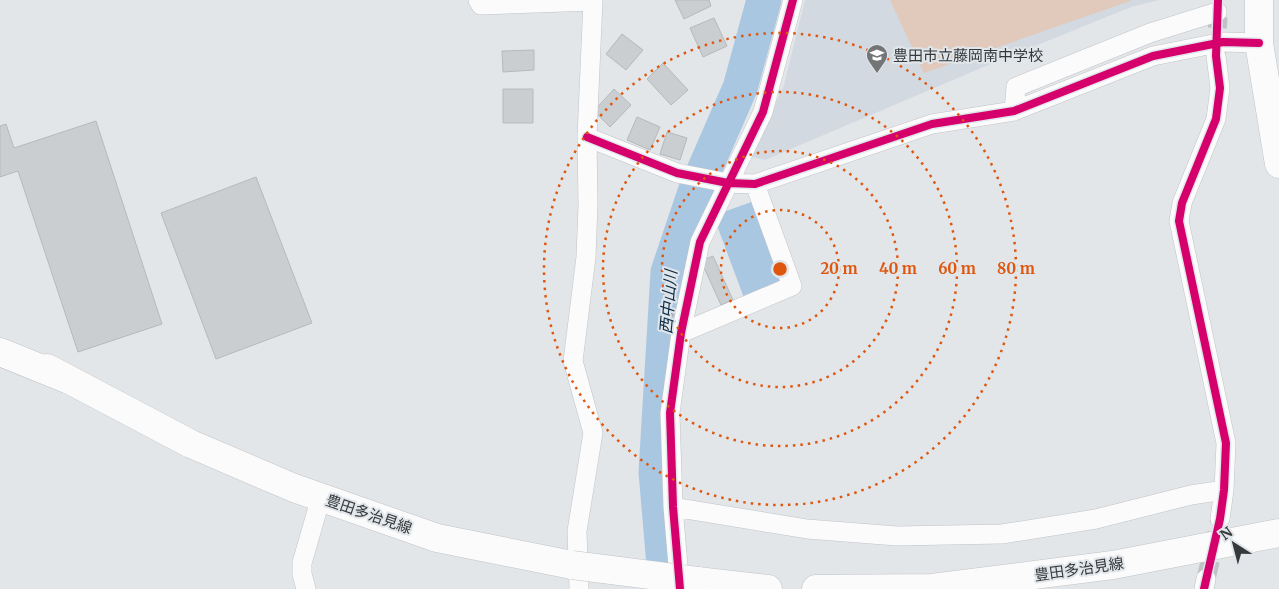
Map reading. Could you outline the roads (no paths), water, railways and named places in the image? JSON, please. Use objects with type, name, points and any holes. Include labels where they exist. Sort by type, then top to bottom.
[{"type":"main road","points":[[1260,0],[1259,43],[1279,164]]},
{"type":"main road","name":"豊田多治見線","points":[[0,341],[67,379],[191,444],[294,488],[437,538],[575,577],[768,589]]},
{"type":"main road","points":[[0,352],[67,379]]},
{"type":"main road","name":"豊田多治見線","points":[[816,589],[932,588],[1114,565],[1279,533]]},
{"type":"street","points":[[478,0],[481,5],[593,0],[587,137],[588,205],[586,256],[573,361],[593,433],[577,531],[575,577]]},
{"type":"street","points":[[688,585],[674,507],[670,413],[681,333],[700,242],[723,181],[763,112],[793,0]]},
{"type":"street","points":[[1014,111],[1016,88],[1150,33],[1218,10]]},
{"type":"street","points":[[587,137],[678,173],[754,184],[932,124],[1014,111],[1153,56],[1223,42],[1259,43]]},
{"type":"street","points":[[1216,56],[1220,88],[1216,119],[1182,203],[1179,221],[1226,443],[1224,490],[1220,519]]},
{"type":"street","points":[[681,333],[792,286],[754,184]]},
{"type":"street","points":[[674,507],[807,529],[897,536],[1002,534],[1096,519],[1191,495],[1224,490]]},
{"type":"street","points":[[306,589],[302,574],[302,563],[321,497]]},
{"type":"water","points":[[754,201],[785,281],[744,298],[715,220],[718,214]]},
{"type":"waterway","name":"西中山川","points":[[666,589],[656,472],[668,272],[696,189],[740,88],[764,0]]},
{"type":"tunnel","points":[[1216,56],[1218,17]]},
{"type":"tunnel","points":[[1206,579],[1220,519]]},
{"type":"place","name":"豊田市立藤岡南中学校","points":[[877,74]]}]
